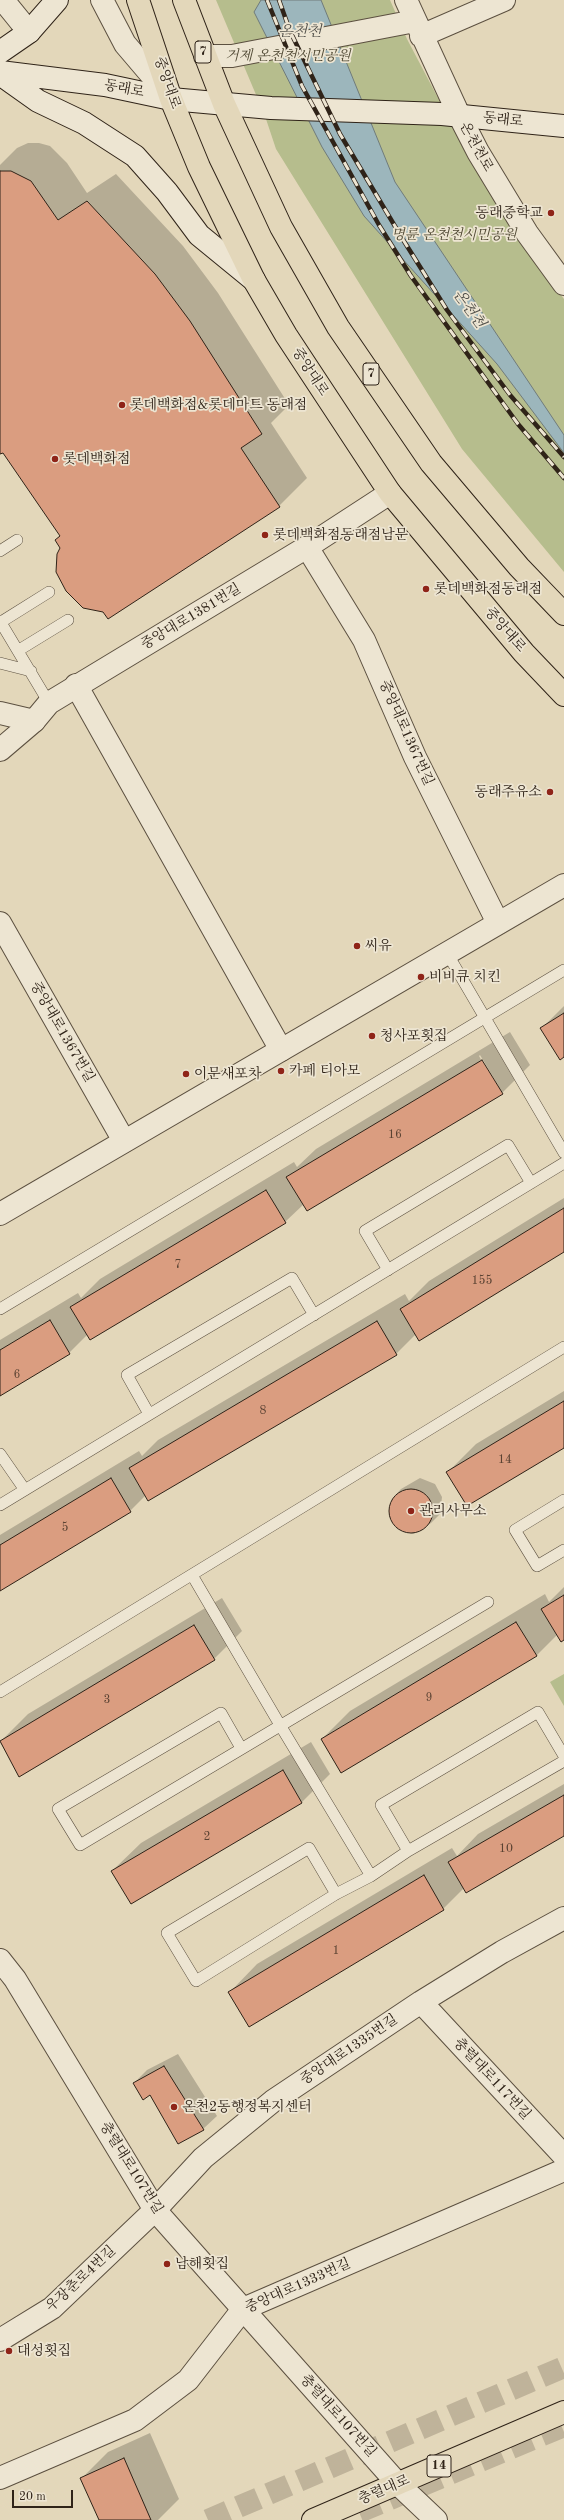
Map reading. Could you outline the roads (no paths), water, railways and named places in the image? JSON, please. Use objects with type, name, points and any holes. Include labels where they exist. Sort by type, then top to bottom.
[{"type":"main road","name":"중앙대로","points":[[138,0],[172,99],[199,167],[254,280],[286,335],[390,493],[519,647],[564,695]]},
{"type":"main road","name":"7","points":[[184,0],[204,56],[224,104],[282,227],[338,327],[431,463],[519,567],[564,614]]},
{"type":"main road","name":"충렬대로","points":[[313,2520],[564,2412]]},
{"type":"street","points":[[3,0],[29,32]]},
{"type":"street","points":[[0,52],[29,32],[57,0]]},
{"type":"street","points":[[102,0],[125,44],[172,99]]},
{"type":"street","name":"온천천로","points":[[406,0],[451,114],[478,152],[527,233],[564,284]]},
{"type":"street","points":[[204,56],[232,56],[390,26],[418,28],[504,0]]},
{"type":"street","points":[[0,73],[38,100],[84,123],[135,156],[167,192],[199,235],[254,280]]},
{"type":"street","name":"동래로","points":[[0,73],[105,85],[172,99],[224,104],[271,108],[451,114],[564,126]]},
{"type":"street","name":"중앙대로1381번길","points":[[0,750],[34,721],[49,703],[307,547],[390,493]]},
{"type":"street","name":"중앙대로1367번길","points":[[307,547],[364,640],[415,757],[498,923]]},
{"type":"street","points":[[76,686],[281,1050]]},
{"type":"street","points":[[0,713],[34,721]]},
{"type":"street","points":[[0,1214],[564,885]]},
{"type":"street","name":"중앙대로1367번길","points":[[0,923],[124,1141]]},
{"type":"street","name":"중앙대로1335번길","points":[[155,2210],[203,2158],[273,2101],[421,2002],[502,1952],[564,1918]]},
{"type":"street","name":"충렬대로107번길","points":[[0,1960],[15,1979],[155,2210],[398,2484],[436,2520]]},
{"type":"street","name":"충렬대로117번길","points":[[421,2002],[564,2156]]},
{"type":"street","name":"중앙대로1333번길","points":[[0,2478],[135,2420],[188,2380],[243,2309],[564,2170]]},
{"type":"street","name":"우장춘로4번길","points":[[0,2340],[52,2308],[155,2210]]},
{"type":"lane","points":[[0,551],[17,540]]},
{"type":"lane","points":[[48,592],[0,621],[49,703]]},
{"type":"lane","points":[[18,650],[68,620]]},
{"type":"lane","points":[[0,663],[31,671]]},
{"type":"lane","points":[[447,953],[564,1153]]},
{"type":"lane","points":[[0,1309],[564,970]]},
{"type":"lane","points":[[388,1270],[365,1231],[508,1145],[531,1183]]},
{"type":"lane","points":[[0,1505],[564,1163]]},
{"type":"lane","points":[[149,1414],[127,1376],[292,1278],[314,1315]]},
{"type":"lane","points":[[0,1692],[564,1347]]},
{"type":"lane","points":[[0,1454],[25,1490]]},
{"type":"lane","points":[[564,1500],[515,1530],[537,1566],[564,1550]]},
{"type":"lane","points":[[192,1575],[371,1876]]},
{"type":"lane","points":[[241,1748],[220,1713],[58,1809],[80,1845],[488,1602]]},
{"type":"lane","points":[[408,1851],[381,1805],[538,1712],[564,1756]]},
{"type":"lane","points":[[336,1894],[309,1848],[167,1932],[196,1980],[336,1894],[371,1876],[408,1851],[564,1761]]},
{"type":"water","name":"온천천","points":[[261,0],[321,0],[395,182],[564,435],[564,453],[497,364],[364,216],[322,147],[254,12]]},
{"type":"tunnel","points":[[208,2520],[564,2367]]},
{"type":"tunnel","points":[[359,2512],[564,2426]]},
{"type":"railway","points":[[267,0],[302,86],[379,225],[411,276],[518,424],[564,478]]},
{"type":"railway","points":[[279,0],[290,31],[340,134],[402,238],[447,310],[510,395],[564,457]]},
{"type":"place","name":"동래중학교","points":[[551,213]]},
{"type":"place","name":"롯데백화점&롯데마트 동래점","points":[[122,405]]},
{"type":"place","name":"롯데백화점","points":[[55,459]]},
{"type":"place","name":"롯데백화점동래점남문","points":[[265,535]]},
{"type":"place","name":"롯데백화점동래점","points":[[426,589]]},
{"type":"place","name":"동래주유소","points":[[550,792]]},
{"type":"place","name":"씨유","points":[[357,946]]},
{"type":"place","name":"비비큐 치킨","points":[[421,977]]},
{"type":"place","name":"청사포횟집","points":[[372,1036]]},
{"type":"place","name":"카페 티아모","points":[[281,1071]]},
{"type":"place","name":"이문새포차","points":[[186,1074]]},
{"type":"place","name":"관리사무소","points":[[411,1511]]},
{"type":"place","name":"온천2동행정복지센터","points":[[174,2107]]},
{"type":"place","name":"남해횟집","points":[[167,2264]]},
{"type":"place","name":"대성횟집","points":[[9,2351]]},
{"type":"park label","name":"거제 온천천시민공원","points":[[288,56]]},
{"type":"park label","name":"명륜 온천천시민공원","points":[[454,235]]}]
